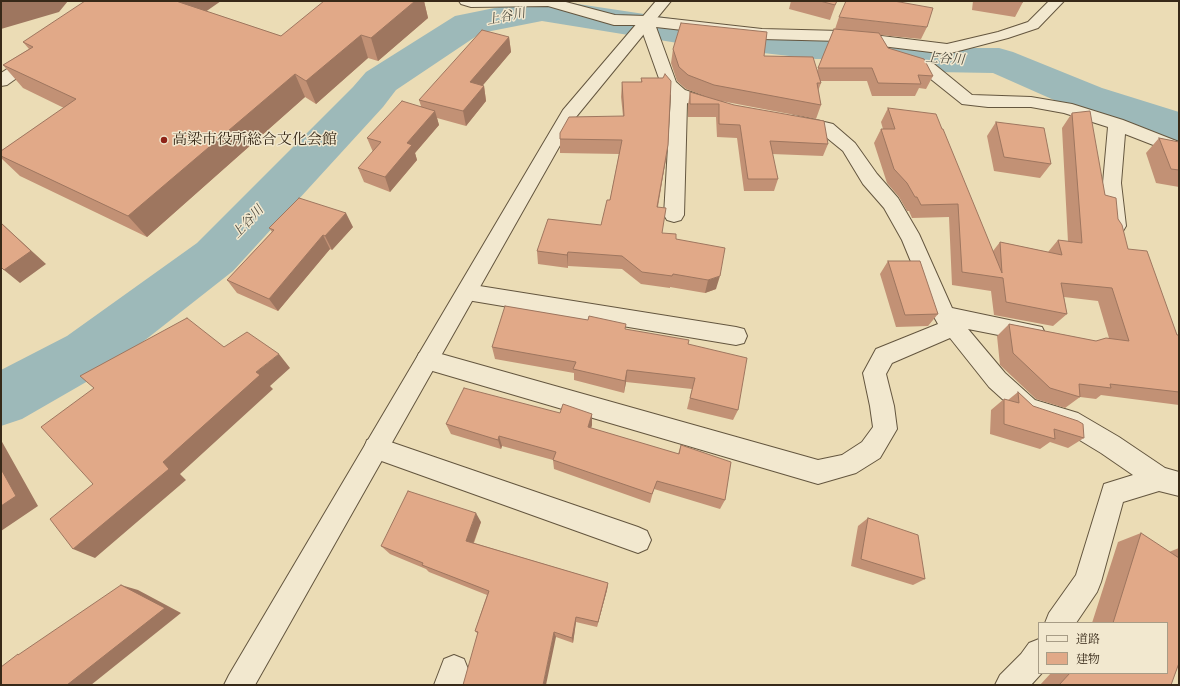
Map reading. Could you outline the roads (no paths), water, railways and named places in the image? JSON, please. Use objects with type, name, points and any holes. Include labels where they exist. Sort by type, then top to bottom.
[{"type":"street","points":[[466,1],[471,3],[549,2],[614,20],[646,21],[762,34],[841,36],[947,49],[1033,25],[1057,1]]},
{"type":"street","points":[[239,685],[569,114],[664,1]]},
{"type":"street","points":[[646,21],[669,84],[679,94],[707,104],[738,112]]},
{"type":"street","points":[[881,40],[889,56],[928,68],[968,100],[988,102],[1031,102],[1066,108],[1117,124],[1179,149]]},
{"type":"street","points":[[1,82],[51,47]]},
{"type":"street","points":[[674,215],[679,94]]},
{"type":"street","points":[[779,119],[827,128],[850,148],[870,179],[891,203],[912,238],[949,321],[997,380],[1028,408],[1070,421],[1169,481]]},
{"type":"street","points":[[1116,232],[1112,183],[1117,124]]},
{"type":"street","points":[[466,292],[736,336]]},
{"type":"street","points":[[427,360],[818,472],[847,465],[871,450],[885,429],[882,406],[874,373],[884,356],[949,321],[1052,336]]},
{"type":"street","points":[[376,448],[638,540]]},
{"type":"street","points":[[1060,622],[1086,582],[1113,493],[1169,481]]},
{"type":"street","points":[[1010,685],[1031,664],[1038,654]]},
{"type":"waterway","name":"上谷川","points":[[1,400],[87,353],[215,257],[368,97],[381,81],[469,24],[542,10],[684,32],[816,47],[863,47],[935,60],[999,61],[1087,98],[1179,127]]},
{"type":"place","name":"高梁市役所総合文化会館","points":[[164,140]]}]
